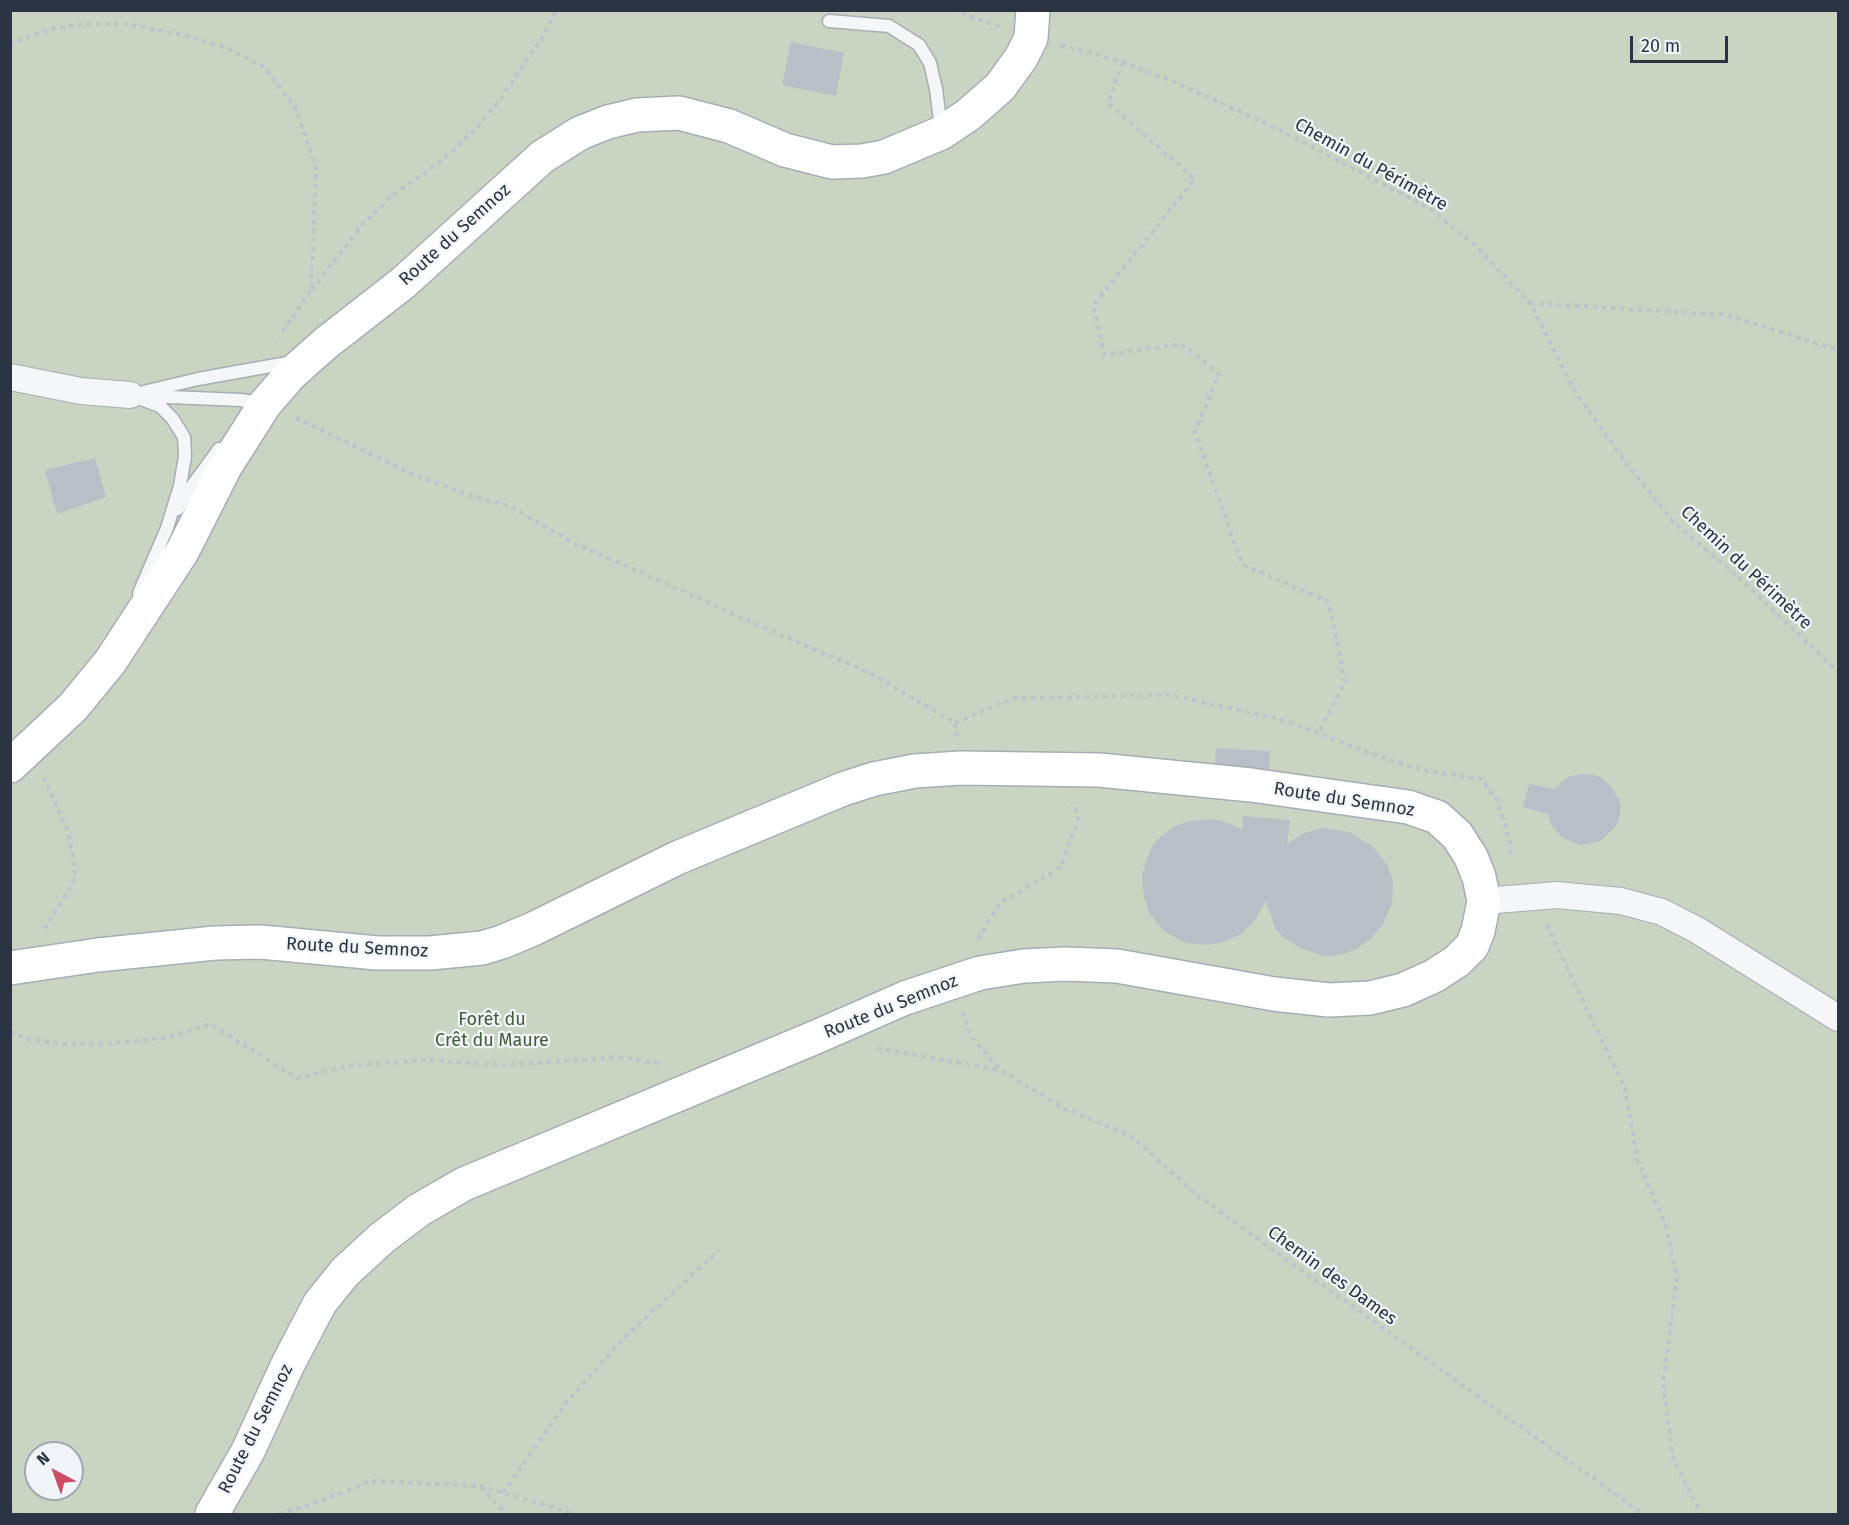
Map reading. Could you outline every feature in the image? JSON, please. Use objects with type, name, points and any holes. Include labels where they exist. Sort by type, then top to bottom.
[{"type":"main road","name":"Route du Semnoz","points":[[10,766],[50,729],[89,686],[132,629],[182,552],[225,467],[265,404],[291,374],[403,283],[542,157],[580,132],[608,122],[638,115],[679,113],[729,126],[785,150],[831,162],[862,161],[884,157],[941,133],[968,115],[1000,87],[1021,58],[1032,24]]},
{"type":"main road","name":"Route du Semnoz","points":[[10,968],[98,955],[215,943],[261,942],[377,953],[430,953],[482,948],[532,929],[677,858],[843,789],[874,779],[915,771],[961,768],[1099,770],[1251,785],[1408,807],[1437,817],[1457,835],[1471,857],[1491,901],[1472,946],[1457,961],[1434,976],[1403,990],[1370,998],[1329,1000],[1274,994],[1117,966],[1065,964],[1024,966],[980,973],[905,998],[464,1184],[419,1210],[382,1238],[345,1272],[320,1303],[288,1364],[248,1451],[212,1515]]},
{"type":"street","points":[[10,377],[81,391],[129,395]]},
{"type":"street","points":[[1491,901],[1557,895],[1621,901],[1662,912],[1707,936],[1839,1018]]},
{"type":"lane","points":[[829,21],[889,26],[919,45],[930,63],[941,133]]},
{"type":"lane","points":[[129,395],[198,379],[307,359]]},
{"type":"lane","points":[[129,395],[241,400],[265,404]]},
{"type":"lane","points":[[89,686],[133,604],[167,528],[180,486],[185,456],[184,437],[172,418],[160,406],[129,395]]},
{"type":"lane","points":[[167,528],[211,459],[240,425],[265,404]]},
{"type":"path","points":[[258,368],[312,290],[363,224],[395,193],[453,151],[502,97],[557,10]]},
{"type":"path","name":"Chemin du Périmètre","points":[[953,10],[1032,24],[1189,88],[1267,124],[1431,209],[1475,245],[1530,303],[1576,393],[1626,463],[1676,524],[1743,581],[1839,672]]},
{"type":"path","points":[[10,46],[51,29],[85,24],[128,24],[186,36],[231,50],[266,69],[296,109],[316,168],[312,290]]},
{"type":"path","points":[[1123,62],[1108,103],[1195,178],[1093,306],[1105,355],[1181,344],[1219,373],[1195,432],[1242,564],[1329,602],[1345,682],[1318,734]]},
{"type":"path","points":[[1530,303],[1726,315],[1839,350]]},
{"type":"path","points":[[265,404],[412,474],[472,496],[510,506],[573,543],[870,673],[955,723]]},
{"type":"path","points":[[955,723],[1014,699],[1169,695],[1280,719],[1386,759],[1426,771],[1481,779],[1498,801],[1511,847],[1491,901]]},
{"type":"path","points":[[955,723],[961,768]]},
{"type":"path","points":[[44,963],[45,928],[76,878],[69,834],[42,772],[50,729]]},
{"type":"path","points":[[952,981],[1000,903],[1060,867],[1079,816],[1052,769]]},
{"type":"path","points":[[1557,895],[1546,924],[1625,1089],[1638,1161],[1665,1223],[1677,1278],[1663,1383],[1673,1458],[1701,1515]]},
{"type":"path","name":"Chemin des Dames","points":[[952,981],[971,1037],[1001,1070],[1065,1109],[1131,1136],[1202,1199],[1643,1515]]},
{"type":"path","points":[[10,1032],[28,1039],[64,1044],[111,1043],[166,1038],[210,1024],[297,1078],[347,1066],[428,1060],[502,1065],[621,1057],[666,1065]]},
{"type":"path","name":"Chemin des Dames","points":[[874,1047],[1001,1070]]},
{"type":"path","points":[[503,1493],[566,1403],[610,1353],[719,1250]]},
{"type":"path","points":[[279,1515],[371,1481],[481,1486],[574,1515]]},
{"type":"path","points":[[481,1486],[506,1515]]},
{"type":"path","points":[[10,1508],[19,1515]]},
{"type":"green space","name":"Forêt du Crêt du Maure","points":[[10,11],[1838,11],[1838,1514],[11,1514]]},
{"type":"building","points":[[791,42],[844,53],[836,96],[782,85]]},
{"type":"building","points":[[95,458],[106,497],[57,514],[45,470]]},
{"type":"building","points":[[1216,748],[1270,751],[1269,771],[1215,768]]},
{"type":"building","points":[[1596,775],[1604,780],[1612,788],[1621,805],[1616,826],[1609,833],[1600,841],[1581,845],[1563,838],[1551,825],[1548,814],[1523,807],[1529,784],[1554,789],[1571,776]]},
{"type":"building","points":[[1243,816],[1290,820],[1287,844],[1304,833],[1323,828],[1349,832],[1372,846],[1388,866],[1393,880],[1392,903],[1383,924],[1370,939],[1355,950],[1340,955],[1325,956],[1302,949],[1283,937],[1276,929],[1266,901],[1254,921],[1241,934],[1223,942],[1208,945],[1185,943],[1164,931],[1149,913],[1144,897],[1142,874],[1151,848],[1157,840],[1175,826],[1187,822],[1219,820],[1242,830]]}]
